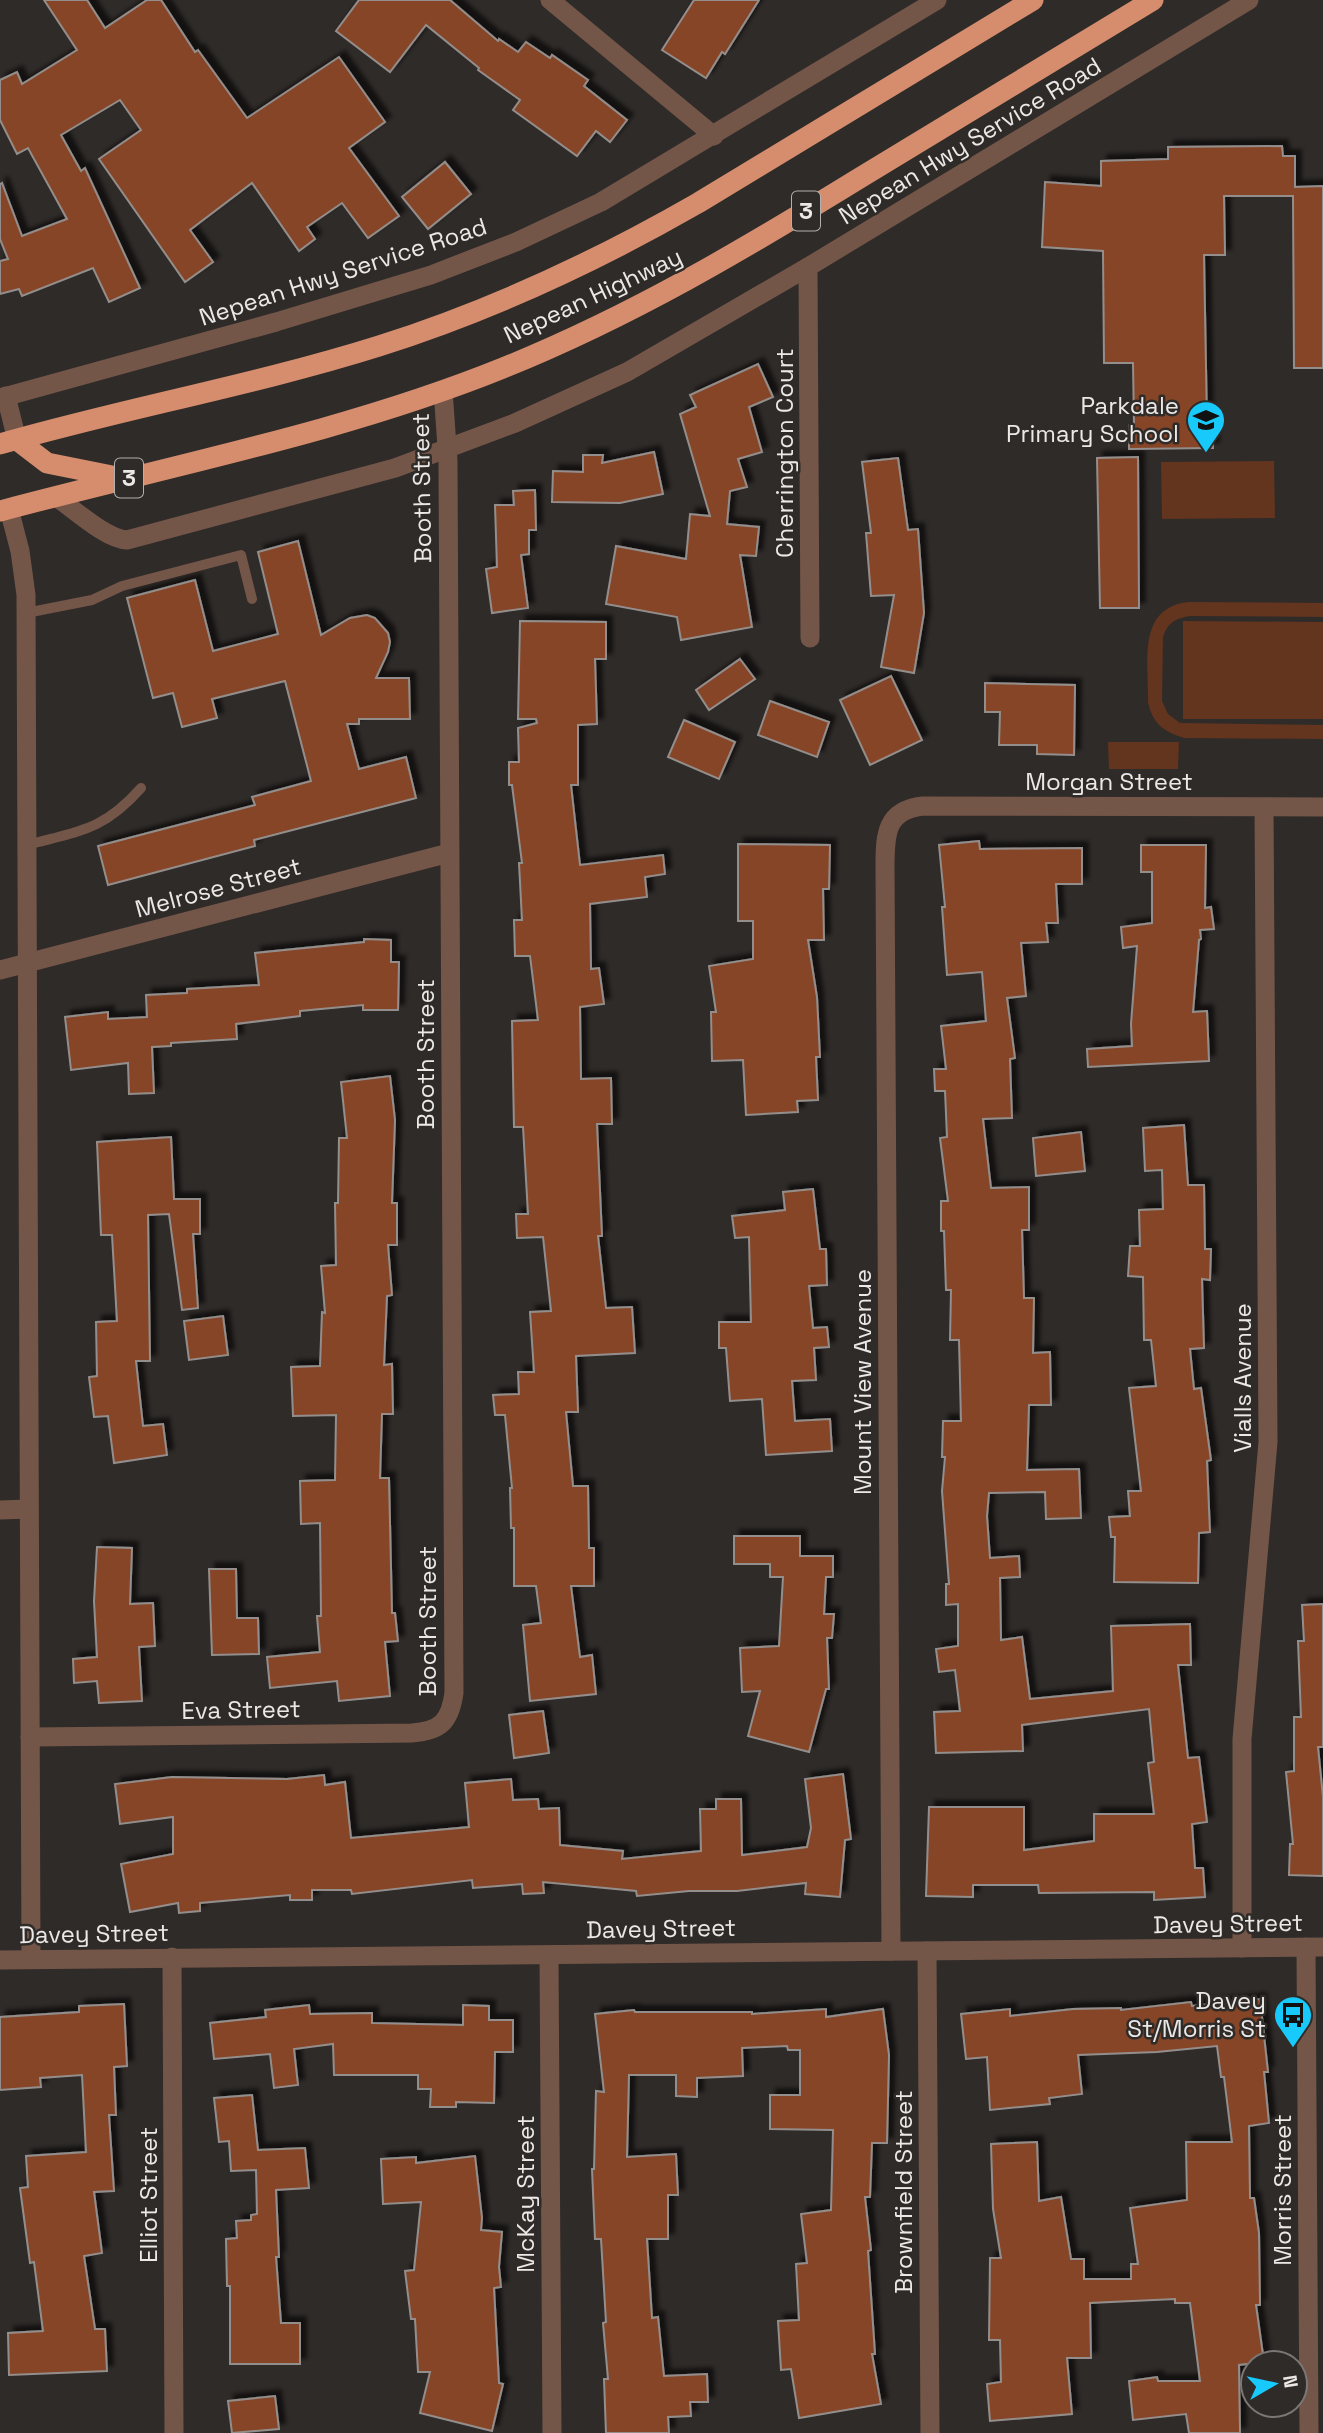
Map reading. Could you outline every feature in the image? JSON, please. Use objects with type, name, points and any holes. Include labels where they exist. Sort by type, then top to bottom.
[{"type":"highway","name":"Nepean Highway","points":[[8,442],[268,377],[383,345],[564,274],[698,203],[1032,0]]},
{"type":"highway","name":"Nepean Highway","points":[[3,508],[56,497],[304,432],[443,390],[503,368],[595,328],[707,270],[1153,0]]},
{"type":"highway","points":[[8,442],[47,463],[126,479]]},
{"type":"street","points":[[550,0],[714,136]]},
{"type":"street","name":"Nepean Hwy Service Road","points":[[3,397],[276,323],[390,288],[479,257],[562,222],[714,136],[937,0]]},
{"type":"street","name":"Nepean Hwy Service Road","points":[[56,497],[106,532],[121,540],[127,540],[387,470],[514,423],[627,372],[808,267],[1249,0]]},
{"type":"street","name":"Cherrington Court","points":[[808,267],[810,638]]},
{"type":"street","name":"Booth Street","points":[[443,390],[447,447],[454,1693],[448,1718]]},
{"type":"street","points":[[3,397],[8,442]]},
{"type":"street","points":[[3,508],[23,564],[26,613],[31,1959]]},
{"type":"street","name":"Morgan Street","points":[[897,816],[911,808],[923,806],[1323,807]]},
{"type":"street","name":"Vialls Avenue","points":[[1242,1948],[1242,1749],[1268,1442],[1264,807]]},
{"type":"street","name":"Mount View Avenue","points":[[891,1951],[885,866],[887,832],[897,816]]},
{"type":"street","name":"Melrose Street","points":[[0,970],[449,853]]},
{"type":"street","points":[[0,1510],[29,1509]]},
{"type":"street","name":"Eva Street","points":[[30,1737],[412,1733],[432,1730],[448,1718]]},
{"type":"street","name":"Davey Street","points":[[0,1960],[1315,1947]]},
{"type":"street","name":"Morris Street","points":[[1309,2433],[1315,1947]]},
{"type":"street","name":"Brownfield Street","points":[[927,1951],[930,2433]]},
{"type":"street","name":"McKay Street","points":[[549,1955],[552,2433]]},
{"type":"street","name":"Elliot Street","points":[[172,1957],[174,2433]]},
{"type":"lane","points":[[26,613],[92,600],[122,586],[241,555],[251,599]]},
{"type":"lane","points":[[27,845],[93,827],[113,816],[141,788]]},
{"type":"shaded area","points":[[1274,461],[1275,518],[1162,519],[1161,462]]},
{"type":"shaded area","points":[[1188,602],[1323,603],[1323,617],[1190,616],[1173,622],[1163,637],[1162,701],[1168,714],[1180,723],[1323,725],[1323,739],[1184,738],[1160,726],[1152,716],[1148,702],[1149,640],[1160,615],[1171,606]]},
{"type":"shaded area","points":[[1183,621],[1323,622],[1323,719],[1183,719]]},
{"type":"shaded area","points":[[1108,742],[1179,742],[1178,769],[1109,769]]},
{"type":"building","points":[[44,0],[87,0],[105,28],[147,0],[161,0],[195,52],[198,50],[247,118],[339,57],[385,122],[349,148],[399,216],[368,238],[342,203],[307,227],[315,239],[299,251],[252,183],[190,230],[213,262],[185,282],[99,159],[141,130],[120,100],[61,135],[81,171],[85,168],[140,288],[109,302],[93,268],[22,296],[19,289],[0,294],[0,261],[8,259],[0,239],[0,184],[2,183],[22,236],[67,219],[28,148],[17,154],[0,120],[0,80],[17,72],[22,84],[77,50]]},
{"type":"building","points":[[359,0],[450,0],[498,41],[499,39],[518,52],[526,42],[550,58],[552,55],[588,80],[584,86],[627,120],[610,142],[596,131],[577,156],[513,110],[520,100],[478,70],[479,68],[426,25],[390,72],[336,31]]},
{"type":"building","points":[[694,0],[759,0],[725,54],[722,52],[706,78],[662,50]]},
{"type":"building","points":[[1282,146],[1283,156],[1295,156],[1295,187],[1323,186],[1323,368],[1294,368],[1293,196],[1224,196],[1225,255],[1204,255],[1207,424],[1212,424],[1213,448],[1129,449],[1129,425],[1134,425],[1133,363],[1104,363],[1103,251],[1042,247],[1045,182],[1101,186],[1101,161],[1168,159],[1168,147]]},
{"type":"building","points":[[445,162],[471,194],[428,229],[402,197]]},
{"type":"building","points":[[758,364],[773,397],[749,407],[762,452],[738,459],[747,487],[730,491],[727,524],[759,527],[756,556],[740,555],[752,627],[681,640],[677,617],[606,604],[616,546],[686,559],[690,514],[710,516],[680,414],[696,407],[690,395]]},
{"type":"building","points":[[654,452],[663,494],[620,503],[552,502],[553,471],[583,472],[583,455],[603,455],[602,463]]},
{"type":"building","points":[[1138,457],[1139,608],[1100,608],[1097,458]]},
{"type":"building","points":[[898,458],[908,530],[918,529],[924,613],[914,673],[881,667],[894,595],[871,596],[866,533],[871,533],[862,462]]},
{"type":"building","points":[[535,490],[536,530],[529,530],[529,554],[521,555],[528,608],[492,613],[486,569],[497,567],[495,505],[514,505],[513,491]]},
{"type":"building","points":[[298,541],[321,635],[350,618],[367,615],[375,618],[388,633],[390,642],[376,678],[409,678],[410,719],[359,719],[359,724],[347,724],[359,769],[406,757],[416,798],[254,840],[255,846],[108,885],[98,846],[255,805],[252,797],[311,781],[285,681],[212,699],[217,718],[182,727],[173,693],[153,698],[127,598],[195,580],[213,651],[278,634],[258,552]]},
{"type":"building","points":[[520,621],[606,622],[606,659],[595,659],[597,724],[578,725],[578,785],[571,785],[580,865],[663,855],[665,874],[645,877],[647,897],[590,904],[591,969],[599,968],[604,1004],[580,1007],[581,1079],[611,1078],[612,1124],[597,1124],[602,1236],[598,1236],[606,1308],[632,1307],[635,1353],[576,1356],[578,1412],[566,1412],[573,1486],[588,1486],[589,1548],[594,1548],[594,1586],[571,1586],[580,1657],[592,1655],[596,1694],[530,1701],[523,1625],[541,1623],[536,1586],[514,1586],[512,1488],[505,1415],[495,1415],[493,1395],[519,1394],[518,1372],[534,1372],[530,1312],[551,1311],[543,1237],[517,1238],[516,1214],[528,1214],[523,1127],[514,1127],[512,1021],[538,1020],[530,956],[515,956],[514,920],[522,920],[519,863],[522,863],[512,785],[509,785],[509,762],[519,762],[518,728],[537,723],[536,719],[518,719]]},
{"type":"building","points":[[740,659],[755,679],[709,710],[696,690]]},
{"type":"building","points":[[891,676],[922,740],[870,765],[840,700]]},
{"type":"building","points":[[985,683],[1075,685],[1074,755],[1037,754],[1037,745],[999,745],[1000,712],[985,712]]},
{"type":"building","points":[[770,701],[829,722],[817,757],[758,735]]},
{"type":"building","points":[[684,720],[735,742],[719,779],[668,757]]},
{"type":"building","points":[[979,841],[980,849],[1082,848],[1082,884],[1056,884],[1058,923],[1046,923],[1048,942],[1021,943],[1026,996],[1007,998],[1015,1058],[1010,1059],[1012,1118],[983,1119],[991,1188],[1029,1187],[1029,1230],[1022,1230],[1024,1298],[1034,1298],[1033,1353],[1050,1352],[1051,1405],[1029,1405],[1027,1470],[1079,1469],[1081,1518],[1046,1519],[1045,1492],[989,1493],[987,1516],[990,1558],[1019,1556],[1020,1577],[1000,1578],[1001,1640],[1022,1637],[1030,1699],[1113,1691],[1111,1626],[1190,1624],[1191,1665],[1178,1665],[1188,1758],[1199,1757],[1207,1822],[1192,1824],[1195,1868],[1203,1868],[1205,1897],[1154,1900],[1154,1892],[1039,1893],[1038,1885],[973,1885],[973,1897],[926,1896],[929,1807],[1024,1807],[1024,1850],[1094,1841],[1094,1814],[1154,1814],[1148,1763],[1154,1762],[1149,1709],[1022,1725],[1023,1751],[936,1753],[934,1712],[960,1711],[955,1670],[939,1672],[936,1649],[958,1646],[958,1604],[946,1605],[946,1584],[949,1584],[942,1491],[945,1457],[942,1457],[943,1421],[961,1421],[959,1340],[950,1340],[951,1290],[946,1290],[944,1231],[941,1231],[941,1201],[948,1201],[940,1138],[947,1137],[945,1091],[935,1091],[934,1069],[946,1069],[941,1026],[986,1021],[982,972],[947,975],[942,907],[945,907],[939,845]]},
{"type":"building","points":[[738,844],[830,845],[829,889],[823,889],[824,940],[808,940],[817,997],[820,1057],[816,1057],[818,1100],[797,1101],[798,1112],[746,1115],[743,1060],[712,1061],[711,1012],[716,1012],[709,966],[753,959],[753,921],[738,921]]},
{"type":"building","points":[[1141,845],[1206,845],[1205,908],[1211,907],[1214,929],[1200,930],[1193,1012],[1207,1011],[1209,1061],[1088,1067],[1087,1049],[1132,1046],[1137,946],[1123,948],[1121,927],[1152,923],[1152,872],[1141,872]]},
{"type":"building","points":[[364,939],[391,940],[391,962],[399,962],[398,1010],[363,1010],[363,1005],[300,1011],[300,1016],[236,1024],[237,1039],[171,1043],[171,1046],[152,1047],[154,1093],[129,1094],[128,1063],[71,1070],[65,1017],[108,1012],[108,1019],[147,1017],[146,995],[187,993],[187,989],[259,985],[255,953],[364,942]]},
{"type":"building","points":[[390,1076],[395,1120],[392,1203],[397,1203],[397,1245],[388,1245],[392,1295],[387,1296],[384,1365],[392,1364],[393,1414],[382,1414],[380,1478],[389,1478],[392,1613],[395,1613],[398,1641],[385,1642],[390,1696],[339,1701],[337,1681],[270,1688],[267,1657],[320,1652],[317,1616],[321,1616],[320,1523],[301,1524],[300,1481],[335,1480],[336,1415],[293,1416],[291,1367],[320,1366],[322,1312],[325,1313],[321,1266],[336,1265],[335,1203],[338,1203],[339,1138],[347,1138],[341,1082]]},
{"type":"building","points":[[1184,1125],[1188,1185],[1204,1185],[1205,1249],[1211,1249],[1210,1280],[1202,1279],[1204,1348],[1190,1349],[1194,1389],[1201,1388],[1211,1460],[1207,1461],[1210,1532],[1199,1533],[1198,1583],[1114,1582],[1115,1537],[1111,1537],[1109,1517],[1130,1516],[1128,1491],[1141,1491],[1129,1388],[1156,1386],[1151,1340],[1144,1340],[1143,1277],[1128,1276],[1130,1246],[1140,1246],[1139,1210],[1163,1209],[1162,1170],[1145,1171],[1143,1128]]},
{"type":"building","points":[[1081,1132],[1085,1171],[1036,1176],[1033,1138]]},
{"type":"building","points":[[171,1137],[174,1199],[200,1199],[200,1234],[193,1234],[198,1308],[182,1310],[169,1214],[148,1215],[150,1361],[136,1361],[143,1426],[163,1424],[167,1455],[114,1463],[108,1416],[94,1417],[89,1377],[97,1376],[96,1322],[117,1321],[112,1235],[101,1235],[97,1142]]},
{"type":"building","points":[[813,1189],[820,1249],[826,1249],[827,1285],[809,1286],[813,1328],[827,1327],[829,1347],[814,1348],[816,1380],[792,1381],[795,1421],[830,1419],[832,1451],[766,1455],[762,1399],[730,1401],[726,1348],[719,1348],[719,1322],[751,1322],[749,1237],[735,1238],[732,1216],[785,1210],[783,1192]]},
{"type":"building","points":[[223,1316],[228,1355],[189,1360],[184,1321]]},
{"type":"building","points":[[734,1536],[800,1536],[800,1556],[833,1556],[833,1577],[826,1577],[824,1614],[834,1614],[832,1638],[827,1638],[829,1689],[826,1689],[809,1752],[748,1736],[760,1691],[742,1692],[740,1648],[779,1646],[783,1577],[770,1577],[770,1564],[734,1564]]},
{"type":"building","points":[[97,1547],[132,1548],[130,1604],[153,1603],[155,1646],[139,1647],[142,1701],[99,1703],[97,1681],[74,1683],[73,1659],[97,1657],[94,1601]]},
{"type":"building","points":[[209,1569],[236,1569],[237,1618],[258,1618],[259,1654],[212,1655]]},
{"type":"building","points":[[1323,1604],[1323,1747],[1318,1747],[1323,1797],[1323,1876],[1289,1875],[1290,1844],[1293,1844],[1286,1772],[1294,1771],[1294,1717],[1301,1717],[1298,1641],[1304,1641],[1302,1605]]},
{"type":"building","points":[[543,1711],[549,1753],[514,1758],[509,1715]]},
{"type":"building","points":[[843,1774],[851,1839],[845,1840],[840,1897],[805,1894],[806,1883],[737,1891],[689,1891],[637,1896],[636,1891],[543,1882],[544,1893],[523,1894],[522,1884],[473,1888],[472,1880],[352,1894],[351,1890],[312,1890],[312,1900],[290,1900],[290,1895],[200,1903],[200,1911],[179,1913],[178,1903],[130,1912],[121,1864],[173,1854],[173,1817],[120,1824],[115,1784],[172,1777],[287,1779],[324,1775],[325,1785],[345,1782],[351,1838],[469,1827],[465,1783],[511,1779],[513,1800],[538,1799],[539,1809],[559,1808],[560,1845],[623,1851],[622,1859],[701,1851],[700,1809],[716,1809],[716,1799],[741,1799],[742,1855],[807,1847],[811,1828],[805,1779]]},
{"type":"building","points":[[1260,1999],[1268,2072],[1264,2072],[1269,2123],[1249,2126],[1250,2198],[1254,2198],[1259,2233],[1260,2305],[1256,2305],[1262,2349],[1239,2349],[1240,2433],[1189,2433],[1186,2414],[1133,2420],[1129,2381],[1157,2377],[1158,2381],[1200,2381],[1190,2303],[1175,2303],[1175,2299],[1090,2303],[1091,2358],[1067,2358],[1072,2414],[990,2421],[987,2384],[1001,2382],[1000,2340],[989,2340],[990,2258],[1001,2258],[993,2209],[991,2144],[1037,2142],[1039,2201],[1061,2197],[1071,2259],[1084,2259],[1084,2279],[1131,2279],[1131,2264],[1138,2264],[1130,2208],[1187,2200],[1186,2142],[1232,2142],[1224,2077],[1221,2077],[1217,2046],[1157,2052],[1078,2055],[1082,2094],[1049,2098],[1050,2104],[990,2110],[987,2057],[966,2059],[961,2014],[1010,2009],[1010,2016],[1073,2009],[1121,2010],[1191,2002],[1192,2006]]},
{"type":"building","points":[[124,2004],[127,2066],[114,2067],[116,2115],[109,2115],[114,2191],[94,2192],[102,2253],[84,2256],[95,2329],[105,2329],[107,2371],[9,2375],[8,2333],[43,2331],[20,2188],[28,2187],[26,2156],[86,2152],[82,2075],[40,2078],[41,2087],[0,2090],[0,2017],[79,2012],[79,2006]]},
{"type":"building","points":[[309,2005],[310,2014],[372,2013],[372,2023],[463,2025],[463,2005],[489,2006],[489,2020],[513,2020],[513,2052],[495,2052],[494,2103],[456,2102],[456,2107],[430,2107],[431,2089],[418,2089],[418,2075],[334,2075],[333,2044],[294,2049],[298,2085],[274,2088],[270,2054],[214,2059],[210,2023],[266,2017],[265,2010]]},
{"type":"building","points":[[826,2009],[826,2017],[883,2009],[889,2055],[887,2143],[872,2143],[870,2197],[865,2197],[871,2250],[868,2251],[875,2354],[872,2354],[881,2404],[799,2418],[791,2369],[781,2370],[778,2321],[799,2320],[796,2264],[807,2263],[801,2214],[831,2210],[833,2130],[770,2129],[770,2095],[800,2095],[800,2050],[788,2050],[787,2046],[742,2048],[743,2076],[697,2078],[697,2097],[676,2096],[676,2075],[629,2075],[627,2157],[676,2154],[678,2195],[668,2195],[668,2239],[647,2239],[652,2318],[658,2317],[664,2376],[707,2374],[708,2402],[690,2402],[691,2416],[668,2417],[669,2433],[606,2433],[604,2379],[608,2379],[603,2323],[606,2322],[601,2239],[595,2239],[592,2169],[596,2091],[604,2092],[595,2014],[634,2010],[752,2014]]},
{"type":"building","points":[[252,2095],[258,2150],[305,2148],[309,2188],[276,2190],[279,2257],[276,2257],[281,2323],[300,2323],[300,2364],[230,2364],[230,2286],[227,2286],[226,2239],[237,2238],[236,2221],[251,2220],[251,2215],[257,2214],[256,2170],[231,2171],[229,2141],[219,2142],[214,2098]]},
{"type":"building","points":[[475,2156],[481,2230],[502,2232],[499,2267],[501,2287],[494,2288],[499,2383],[503,2384],[492,2431],[420,2413],[430,2372],[418,2372],[415,2319],[411,2319],[405,2271],[414,2270],[421,2202],[383,2204],[381,2159],[416,2157],[416,2163]]},
{"type":"building","points":[[275,2396],[279,2429],[232,2433],[228,2401]]},
{"type":"place","name":"Parkdale Primary School","points":[[1206,454]]},
{"type":"place","name":"Davey St/Morris St","points":[[1293,2049]]}]
